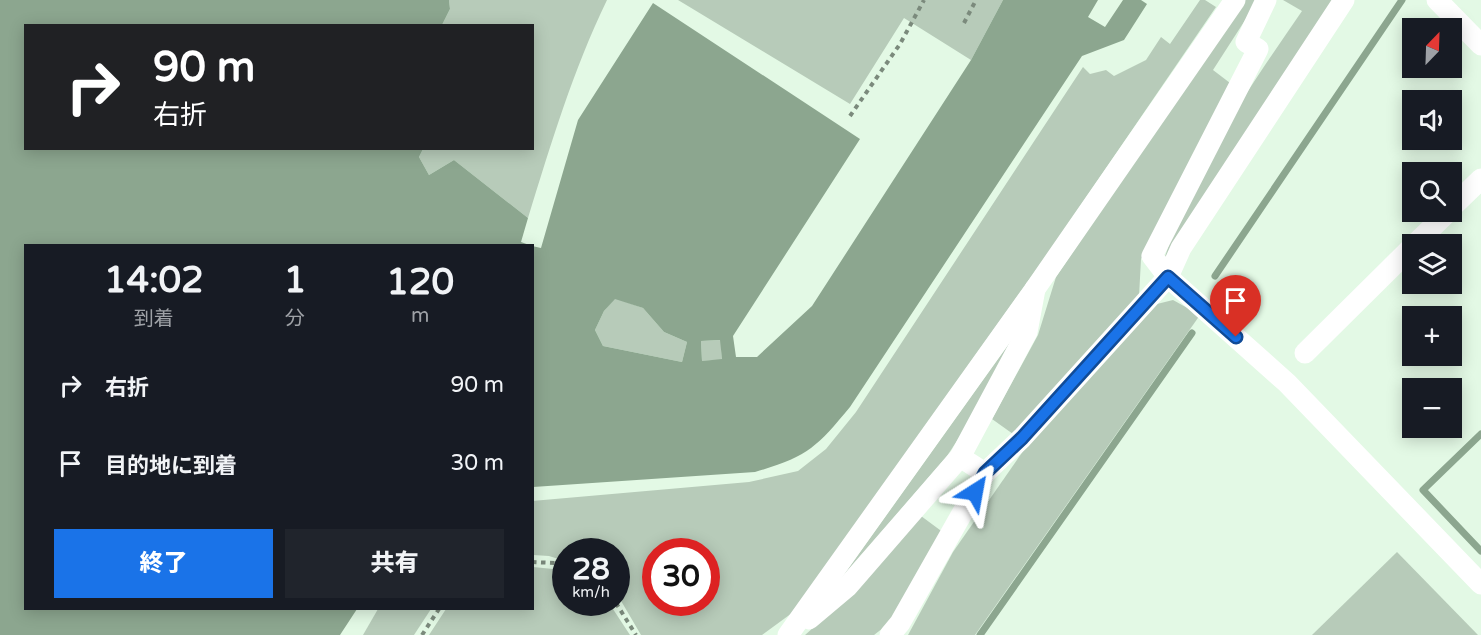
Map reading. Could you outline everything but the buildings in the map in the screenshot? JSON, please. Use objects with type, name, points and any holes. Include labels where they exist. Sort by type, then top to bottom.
[{"type":"street","points":[[789,635],[1035,289],[1234,0]]},
{"type":"street","points":[[1266,0],[1246,42],[1258,49],[1152,256],[1168,277],[1287,383],[1481,584]]},
{"type":"street","points":[[890,635],[900,623],[985,473],[1022,438],[1168,277],[1181,249],[1344,0]]},
{"type":"street","points":[[1437,0],[1481,45]]},
{"type":"street","points":[[1462,197],[1481,178]]},
{"type":"street","points":[[1425,234],[1438,222]]},
{"type":"street","points":[[1305,353],[1402,257]]},
{"type":"street","points":[[789,635],[847,587],[960,458],[1027,332],[1035,289]]},
{"type":"street","points":[[960,458],[985,473]]},
{"type":"path","points":[[850,116],[900,44],[924,0]]},
{"type":"path","points":[[964,23],[976,0]]},
{"type":"path","points":[[534,562],[552,563]]},
{"type":"path","points":[[422,635],[438,610]]},
{"type":"path","points":[[624,616],[636,635]]},
{"type":"shaded area","points":[[0,0],[449,0],[450,9],[442,24],[24,24],[24,150],[422,150],[419,157],[429,175],[454,160],[528,218],[521,242],[526,244],[24,244],[24,610],[356,610],[340,635],[0,635]]},
{"type":"shaded area","points":[[449,0],[607,0],[573,80],[528,218],[454,160],[429,175],[419,157],[422,150],[534,150],[534,24],[442,24],[450,9]]},
{"type":"shaded area","points":[[678,0],[1003,0],[971,60],[904,18],[850,104]]},
{"type":"shaded area","points":[[1003,0],[1098,0],[1088,17],[1105,27],[1123,0],[1141,0],[1147,4],[1124,40],[1082,56],[850,407],[819,442],[799,456],[755,472],[534,487],[534,246],[541,248],[578,120],[653,3],[860,139],[733,336],[736,357],[757,357],[812,306],[971,60]],"holes":[[[615,299],[643,308],[664,332],[687,342],[682,362],[603,346],[595,330],[604,311]],[[720,340],[722,359],[702,361],[701,341]]]},
{"type":"shaded area","points":[[1200,0],[1205,0],[1216,7],[1046,256],[792,613],[762,635],[641,635],[630,616],[630,538],[552,538],[552,557],[534,555],[534,501],[749,482],[798,471],[826,449],[856,412],[1083,67],[1090,74],[1106,70],[1114,76],[1146,60],[1161,37],[1170,44]]},
{"type":"shaded area","points":[[1243,0],[1258,0],[1213,70],[1234,86],[1141,259],[1139,297],[1013,434],[992,419],[1038,335],[1056,277]]},
{"type":"shaded area","points":[[1283,0],[1335,0],[1164,260],[1190,194],[1206,162],[1242,100],[1302,11]]},
{"type":"shaded area","points":[[615,298],[643,308],[664,332],[687,342],[682,362],[603,346],[595,330],[604,311]]},
{"type":"shaded area","points":[[1173,300],[1200,315],[975,635],[908,635],[953,552],[1028,444],[1157,304]]},
{"type":"shaded area","points":[[1013,338],[991,389],[947,456],[840,580]]},
{"type":"shaded area","points":[[721,340],[722,360],[702,361],[701,341]]},
{"type":"shaded area","points":[[921,516],[944,533],[897,617],[874,635],[805,635],[854,592]]},
{"type":"shaded area","points":[[1397,552],[1478,635],[1312,635]]},
{"type":"shaded area","points":[[534,567],[552,569],[552,616],[618,616],[630,635],[429,635],[445,610],[534,610]]},
{"type":"shaded area","points":[[377,610],[430,610],[414,635],[363,635]]},
{"type":"waterway","points":[[1215,276],[1402,0]]},
{"type":"waterway","points":[[980,635],[1192,333]]},
{"type":"waterway","points":[[1481,434],[1423,490],[1481,551]]},
{"type":"route","points":[[975,492],[985,473],[1022,438],[1168,277],[1236,337]]}]
